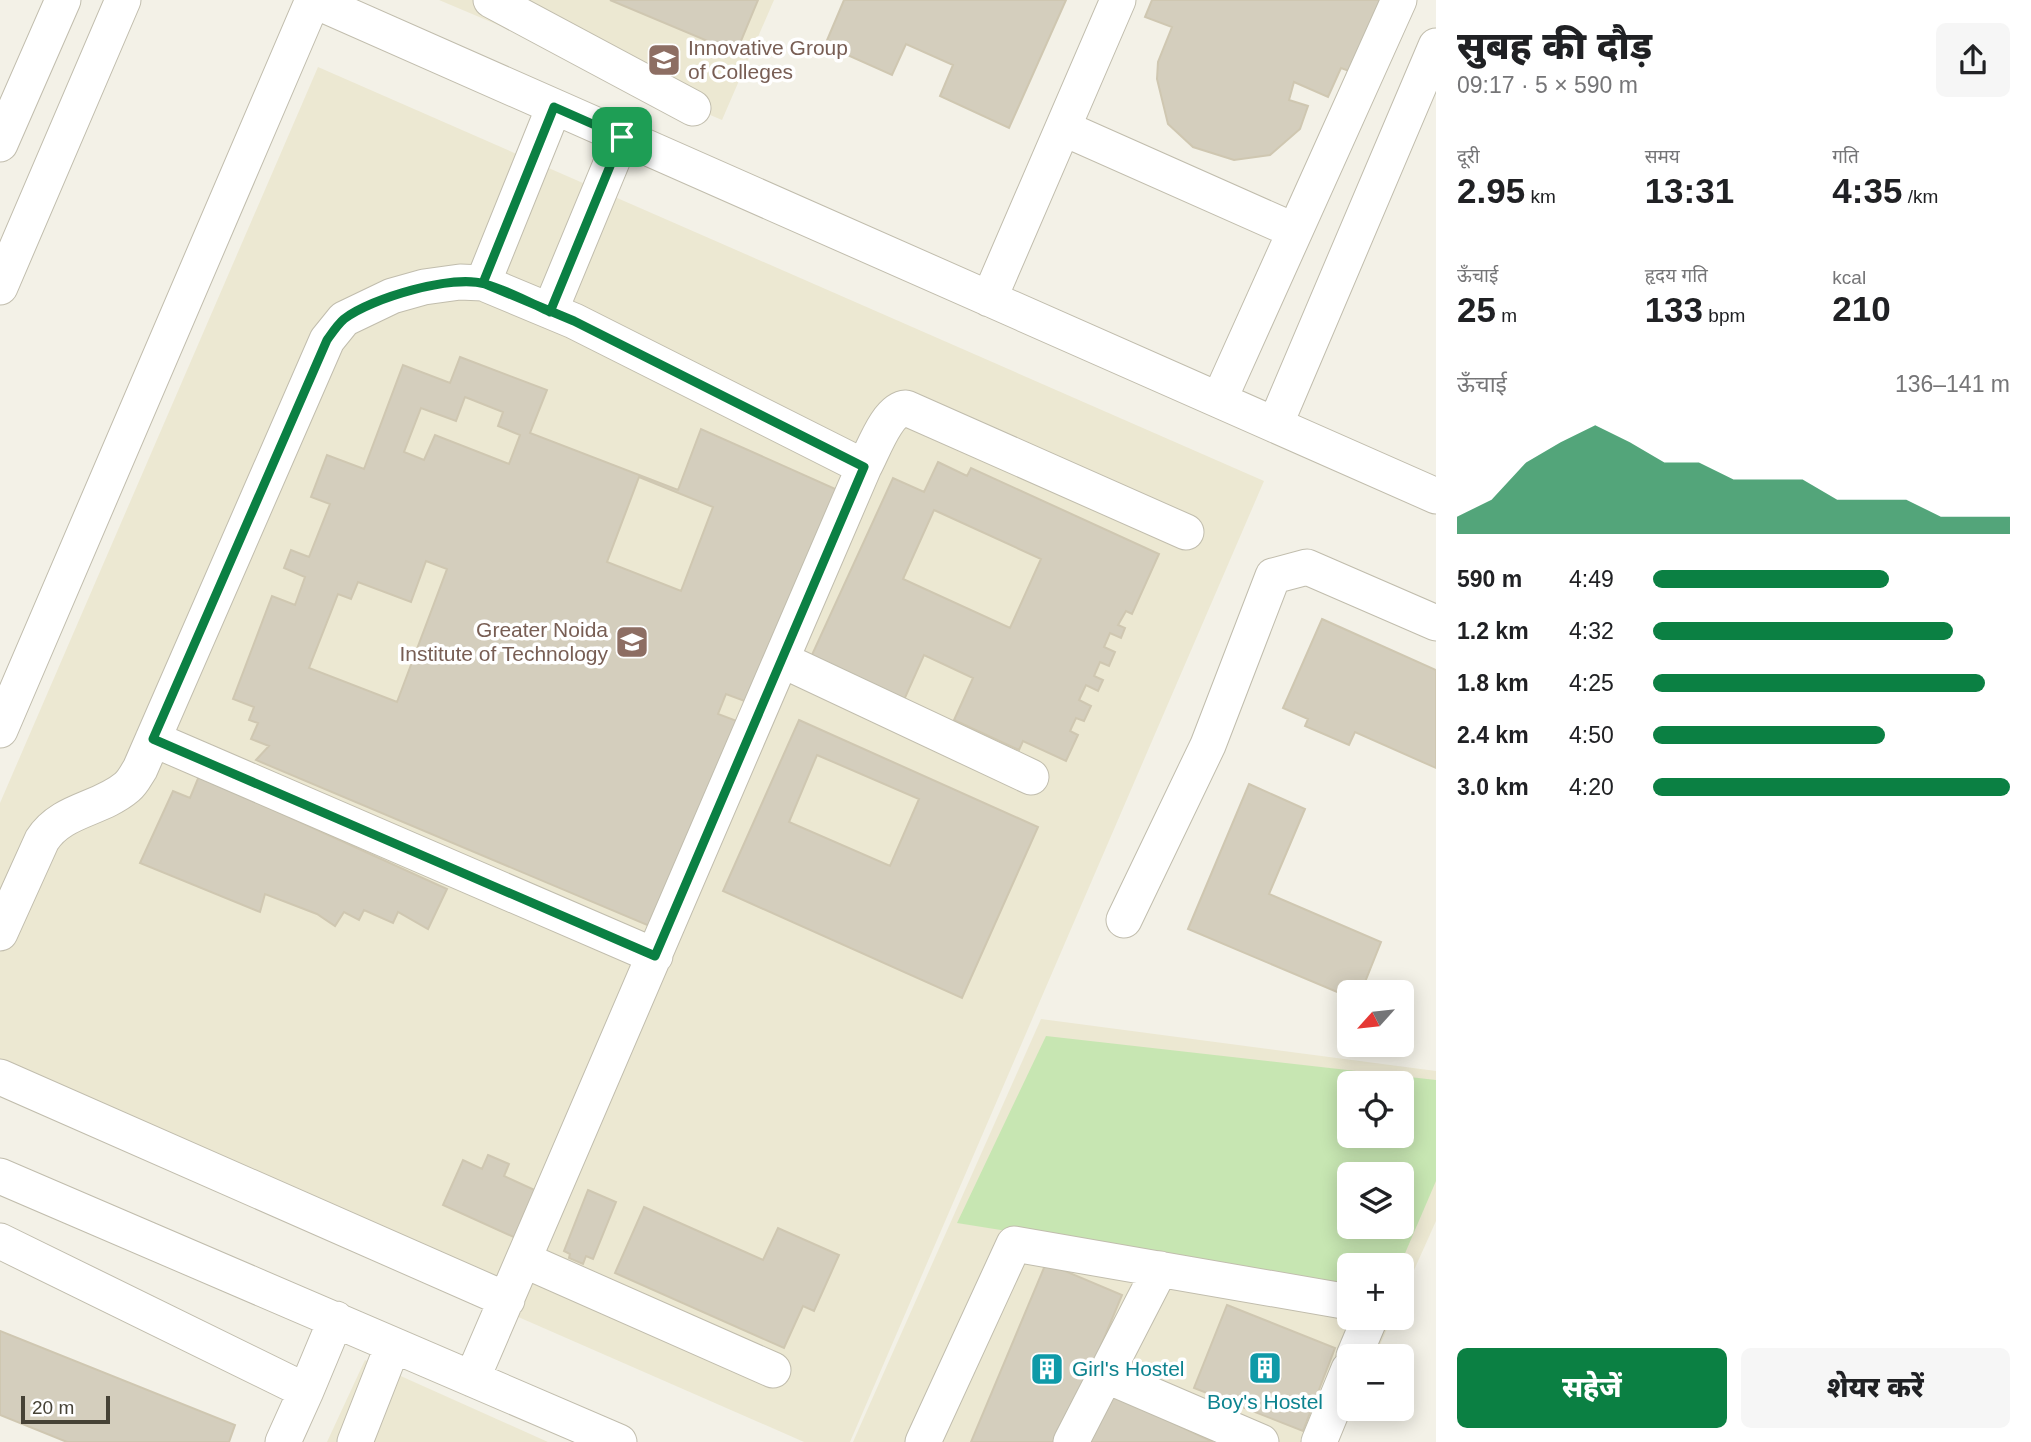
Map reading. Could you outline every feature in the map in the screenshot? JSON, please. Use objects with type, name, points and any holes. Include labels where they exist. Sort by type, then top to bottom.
[{"type":"street","points":[[0,145],[63,0]]},
{"type":"street","points":[[0,287],[123,0]]},
{"type":"street","points":[[0,730],[313,0],[1436,496]]},
{"type":"street","points":[[491,0],[693,108]]},
{"type":"street","points":[[989,299],[1118,0]]},
{"type":"street","points":[[1220,400],[1399,0]]},
{"type":"street","points":[[1275,425],[1436,46]]},
{"type":"street","points":[[483,283],[554,107]]},
{"type":"street","points":[[1063,128],[1295,231]]},
{"type":"street","points":[[550,312],[622,137]]},
{"type":"street","points":[[0,933],[50,828],[130,785],[153,739],[327,340],[344,319],[392,296],[424,287],[460,282],[483,283],[550,312],[864,467]]},
{"type":"street","points":[[472,1379],[864,467],[890,416],[900,408],[906,408],[1186,532]]},
{"type":"street","points":[[1124,920],[1208,745],[1273,576],[1307,567],[1436,623]]},
{"type":"street","points":[[782,660],[1031,777]]},
{"type":"street","points":[[153,739],[655,956]]},
{"type":"street","points":[[0,1077],[507,1300]]},
{"type":"street","points":[[0,1176],[619,1442]]},
{"type":"street","points":[[0,1241],[306,1391]]},
{"type":"street","points":[[923,1442],[1014,1244],[1337,1300]]},
{"type":"street","points":[[524,1260],[773,1370]]},
{"type":"street","points":[[1071,1442],[1160,1269]]},
{"type":"street","points":[[283,1442],[335,1320]]},
{"type":"street","points":[[355,1442],[393,1345]]},
{"type":"street","points":[[1105,1375],[1261,1442]]},
{"type":"street","points":[[1319,1442],[1337,1398]]},
{"type":"shaded area","name":"Innovative Group of Colleges","points":[[439,0],[774,0],[722,120]]},
{"type":"shaded area","name":"Greater Noida Institute of Technology","points":[[318,67],[1264,481],[850,1442],[804,1442],[0,1090],[0,803]]},
{"type":"shaded area","points":[[1041,1019],[1436,1071],[1436,1221],[1414,1270],[1414,1253],[1337,1253],[1337,1330],[1387,1330],[1380,1344],[1337,1344],[1337,1421],[1339,1421],[1336,1442],[853,1442]]},
{"type":"shaded area","points":[[365,1360],[548,1442],[327,1442]]},
{"type":"green space","points":[[1046,1036],[1356,1071],[1337,1071],[1337,1148],[1414,1148],[1414,1078],[1436,1080],[1436,1181],[1414,1232],[1414,1162],[1337,1162],[1337,1239],[1411,1239],[1405,1253],[1337,1253],[1337,1283],[957,1223]]},
{"type":"building","points":[[610,0],[758,0],[736,53]]},
{"type":"building","points":[[844,0],[1066,0],[1009,128],[940,96],[953,65],[906,44],[892,75],[825,45]]},
{"type":"building","points":[[1152,0],[1383,0],[1352,72],[1341,68],[1328,97],[1294,82],[1289,100],[1308,106],[1300,129],[1270,155],[1234,160],[1193,147],[1168,124],[1157,79],[1158,62],[1172,27],[1145,17]]},
{"type":"building","points":[[460,357],[547,390],[530,433],[678,490],[701,429],[842,492],[750,703],[726,694],[718,714],[742,723],[652,927],[256,760],[269,746],[251,739],[258,723],[249,720],[254,707],[233,699],[272,596],[295,605],[305,577],[284,568],[291,550],[309,557],[330,504],[311,497],[327,455],[364,469],[403,365],[450,383]],"holes":[[[465,397],[503,412],[498,426],[520,435],[509,464],[435,435],[424,460],[404,452],[421,408],[456,421]],[[639,477],[713,507],[681,591],[607,562]],[[426,561],[447,569],[397,702],[309,668],[338,594],[351,599],[358,582],[411,602]]]},
{"type":"building","points":[[938,462],[967,476],[971,468],[1159,554],[1132,614],[1126,611],[1118,625],[1125,628],[1121,638],[1110,633],[1104,647],[1115,652],[1109,666],[1100,662],[1094,676],[1103,680],[1098,691],[1086,685],[1079,700],[1091,706],[1084,721],[1076,718],[1070,731],[1078,735],[1066,761],[1023,741],[1019,750],[954,720],[973,678],[924,655],[904,700],[811,657],[893,478],[924,492]],"holes":[[[934,510],[1041,559],[1010,628],[903,579]]]},
{"type":"building","points":[[1322,619],[1436,670],[1436,768],[1355,732],[1349,745],[1305,726],[1308,719],[1283,708]]},
{"type":"building","points":[[799,720],[1038,827],[962,998],[723,891]],"holes":[[[817,755],[919,799],[890,866],[789,822]]]},
{"type":"building","points":[[199,776],[447,889],[428,929],[398,912],[393,923],[364,910],[359,920],[344,912],[335,926],[317,914],[265,894],[260,912],[140,863],[173,791],[190,798]]},
{"type":"building","points":[[1249,784],[1305,809],[1269,894],[1381,942],[1366,980],[1337,980],[1337,992],[1188,929]]},
{"type":"building","points":[[488,1155],[509,1164],[504,1176],[539,1192],[518,1239],[443,1205],[463,1160],[482,1169]]},
{"type":"building","points":[[588,1190],[616,1202],[593,1259],[586,1256],[583,1264],[569,1258],[570,1254],[564,1251]]},
{"type":"building","points":[[644,1207],[763,1260],[778,1228],[839,1255],[814,1311],[803,1306],[784,1348],[615,1273]]},
{"type":"building","name":"Girl's Hostel","points":[[1046,1263],[1122,1295],[1061,1442],[971,1442]]},
{"type":"building","name":"Boy's Hostel","points":[[1227,1305],[1335,1348],[1303,1431],[1194,1388]]},
{"type":"building","points":[[0,1331],[235,1425],[229,1442],[67,1442],[0,1415]]},
{"type":"building","points":[[1109,1393],[1213,1442],[1087,1442]]},
{"type":"place","name":"Innovative Group of Colleges","points":[[664,60]]},
{"type":"place","name":"Greater Noida Institute of Technology","points":[[632,642]]},
{"type":"place","name":"Boy's Hostel","points":[[1265,1368]]},
{"type":"place","name":"Girl's Hostel","points":[[1047,1369]]},
{"type":"route","points":[[622,137],[550,312],[483,283],[460,282],[424,287],[366,307],[344,319],[327,340],[153,739],[655,956],[864,467],[574,321],[550,312],[483,283],[554,107],[622,137]]}]
